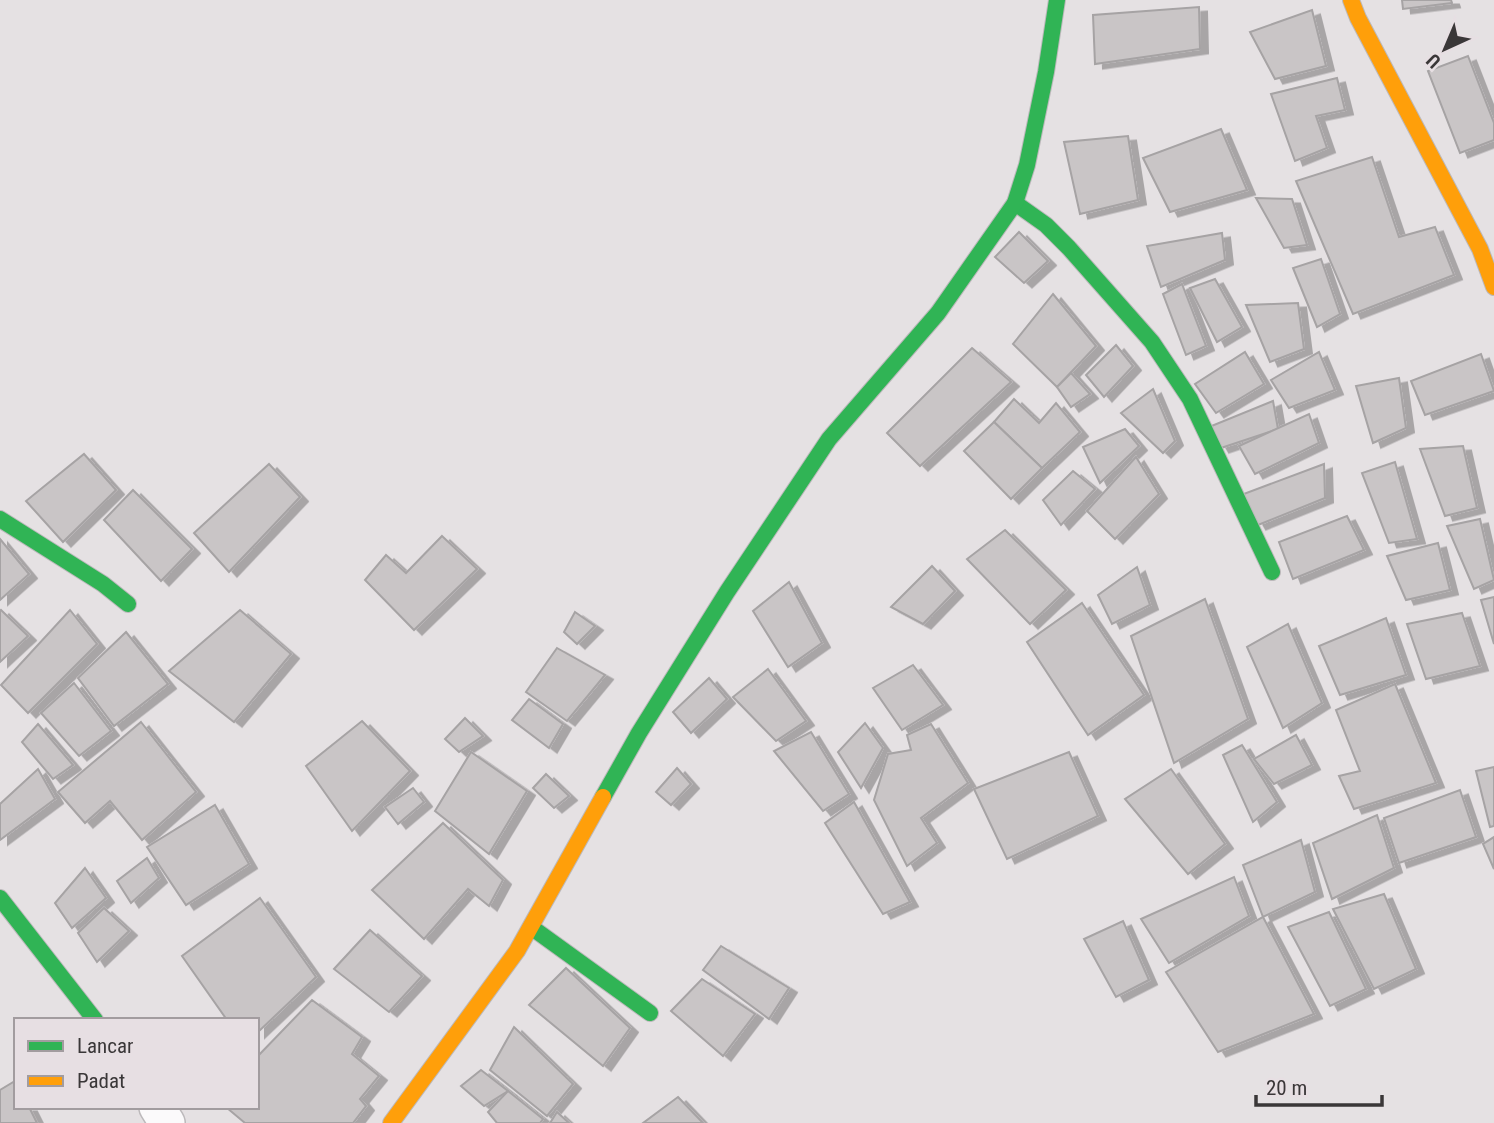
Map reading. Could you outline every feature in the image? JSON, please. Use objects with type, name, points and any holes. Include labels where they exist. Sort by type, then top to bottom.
[{"type":"main road","points":[[391,1123],[502,972],[531,927],[639,733],[727,592],[830,439],[938,313],[1015,203],[1027,165],[1057,0]]},
{"type":"main road","points":[[1351,0],[1480,249],[1494,287]]},
{"type":"main road","points":[[1015,203],[1046,225],[1069,248],[1152,342],[1190,399],[1272,572]]},
{"type":"main road","points":[[0,519],[103,584],[128,604]]},
{"type":"main road","points":[[0,898],[93,1018]]},
{"type":"main road","points":[[531,927],[650,1013]]},
{"type":"building","points":[[1402,0],[1451,0],[1452,3],[1403,9]]},
{"type":"building","points":[[1199,7],[1200,49],[1095,64],[1093,15]]},
{"type":"building","points":[[1312,10],[1326,66],[1275,79],[1250,32]]},
{"type":"building","points":[[1468,56],[1494,123],[1494,140],[1460,153],[1428,71]]},
{"type":"building","points":[[1337,78],[1345,110],[1316,116],[1327,148],[1295,161],[1271,94]]},
{"type":"building","points":[[1221,129],[1247,190],[1170,212],[1143,158]]},
{"type":"building","points":[[1128,136],[1138,200],[1080,214],[1064,142]]},
{"type":"building","points":[[1372,157],[1399,237],[1435,227],[1454,275],[1353,314],[1296,181]]},
{"type":"building","points":[[1256,198],[1292,199],[1307,245],[1284,248]]},
{"type":"building","points":[[1019,232],[1048,261],[1024,283],[995,257]]},
{"type":"building","points":[[1222,233],[1225,260],[1161,287],[1147,246]]},
{"type":"building","points":[[1321,259],[1340,314],[1317,327],[1293,268]]},
{"type":"building","points":[[1215,279],[1242,327],[1217,342],[1190,288]]},
{"type":"building","points":[[1182,284],[1206,346],[1186,355],[1163,294]]},
{"type":"building","points":[[1053,294],[1096,346],[1057,387],[1013,344]]},
{"type":"building","points":[[1298,303],[1304,349],[1270,362],[1246,305]]},
{"type":"building","points":[[1116,345],[1133,366],[1104,397],[1086,375]]},
{"type":"building","points":[[972,348],[1011,382],[920,466],[887,433]]},
{"type":"building","points":[[1245,352],[1264,384],[1216,413],[1195,384]]},
{"type":"building","points":[[1319,352],[1335,390],[1289,408],[1271,380]]},
{"type":"building","points":[[1481,354],[1494,391],[1425,415],[1411,381]]},
{"type":"building","points":[[1071,373],[1090,394],[1071,407],[1057,387]]},
{"type":"building","points":[[1399,378],[1406,428],[1373,443],[1356,386]]},
{"type":"building","points":[[1153,389],[1175,441],[1163,453],[1121,413]]},
{"type":"building","points":[[1014,399],[1039,423],[1056,403],[1080,432],[1042,468],[994,422]]},
{"type":"building","points":[[1273,401],[1278,429],[1221,448],[1209,427]]},
{"type":"building","points":[[1309,414],[1319,443],[1255,474],[1239,446]]},
{"type":"building","points":[[994,422],[1042,468],[1011,499],[964,451]]},
{"type":"building","points":[[1125,429],[1139,446],[1100,483],[1083,447]]},
{"type":"building","points":[[1463,446],[1477,508],[1445,516],[1420,449]]},
{"type":"building","points":[[84,454],[116,490],[63,542],[26,501]]},
{"type":"building","points":[[1136,457],[1159,494],[1115,539],[1087,511]]},
{"type":"building","points":[[1395,462],[1417,539],[1389,543],[1362,473]]},
{"type":"building","points":[[269,464],[300,497],[229,572],[194,533]]},
{"type":"building","points":[[1324,464],[1325,498],[1258,525],[1241,495]]},
{"type":"building","points":[[1073,471],[1095,489],[1061,525],[1043,500]]},
{"type":"building","points":[[133,490],[192,549],[161,581],[104,520]]},
{"type":"building","points":[[1347,516],[1364,550],[1293,579],[1279,542]]},
{"type":"building","points":[[1480,519],[1494,580],[1474,589],[1447,526]]},
{"type":"building","points":[[1005,530],[1066,590],[1030,624],[967,559]]},
{"type":"building","points":[[442,536],[477,569],[414,630],[365,580],[386,555],[406,573]]},
{"type":"building","points":[[0,539],[29,574],[0,600]]},
{"type":"building","points":[[1438,543],[1450,590],[1406,600],[1387,556]]},
{"type":"building","points":[[932,566],[955,591],[923,624],[891,607]]},
{"type":"building","points":[[1137,567],[1150,605],[1112,624],[1098,595]]},
{"type":"building","points":[[789,582],[822,643],[788,667],[753,611]]},
{"type":"building","points":[[1494,597],[1494,644],[1481,600]]},
{"type":"building","points":[[1205,599],[1248,719],[1174,763],[1131,636]]},
{"type":"building","points":[[1082,603],[1144,695],[1088,735],[1027,642]]},
{"type":"building","points":[[70,610],[97,644],[28,713],[1,685]]},
{"type":"building","points":[[240,610],[291,654],[234,722],[169,671]]},
{"type":"building","points":[[0,611],[28,636],[0,662]]},
{"type":"building","points":[[575,612],[595,626],[577,644],[564,632]]},
{"type":"building","points":[[1462,613],[1480,666],[1426,679],[1407,624]]},
{"type":"building","points":[[1386,618],[1406,675],[1340,695],[1319,646]]},
{"type":"building","points":[[1288,624],[1322,703],[1283,728],[1247,647]]},
{"type":"building","points":[[126,632],[168,684],[114,726],[78,678]]},
{"type":"building","points":[[557,648],[605,675],[567,721],[526,692]]},
{"type":"building","points":[[913,665],[943,705],[902,730],[873,688]]},
{"type":"building","points":[[768,669],[806,721],[776,741],[733,697]]},
{"type":"building","points":[[709,678],[727,699],[691,733],[673,712]]},
{"type":"building","points":[[74,683],[111,731],[79,756],[41,713]]},
{"type":"building","points":[[1395,684],[1436,783],[1354,809],[1339,776],[1360,771],[1336,710]]},
{"type":"building","points":[[529,699],[563,724],[549,748],[512,720]]},
{"type":"building","points":[[465,718],[483,736],[459,752],[445,739]]},
{"type":"building","points":[[362,721],[410,771],[352,831],[306,766]]},
{"type":"building","points":[[141,722],[196,792],[142,840],[110,801],[85,823],[58,792]]},
{"type":"building","points":[[865,723],[883,748],[861,788],[838,752]]},
{"type":"building","points":[[38,724],[73,765],[53,779],[22,742]]},
{"type":"building","points":[[931,724],[968,783],[921,818],[937,843],[907,866],[874,800],[888,754],[911,750],[907,735]]},
{"type":"building","points":[[811,732],[849,794],[823,811],[774,751]]},
{"type":"building","points":[[1296,735],[1312,765],[1274,784],[1254,759]]},
{"type":"building","points":[[1242,745],[1277,802],[1253,822],[1223,755]]},
{"type":"building","points":[[471,752],[527,791],[489,854],[435,811]]},
{"type":"building","points":[[1069,752],[1098,816],[1007,859],[974,789]]},
{"type":"building","points":[[1494,767],[1494,826],[1490,827],[1476,771]]},
{"type":"building","points":[[677,768],[691,784],[671,805],[656,792]]},
{"type":"building","points":[[38,769],[55,799],[0,840],[0,804]]},
{"type":"building","points":[[1171,769],[1225,844],[1188,874],[1125,799]]},
{"type":"building","points":[[546,774],[569,796],[554,808],[533,788]]},
{"type":"building","points":[[413,788],[424,802],[398,824],[385,807]]},
{"type":"building","points":[[1460,790],[1476,837],[1399,863],[1384,818]]},
{"type":"building","points":[[854,802],[910,902],[883,914],[825,823]]},
{"type":"building","points":[[215,805],[249,864],[186,905],[147,847]]},
{"type":"building","points":[[1377,815],[1394,868],[1332,899],[1313,843]]},
{"type":"building","points":[[443,823],[503,880],[489,906],[468,889],[424,939],[372,890]]},
{"type":"building","points":[[1494,837],[1494,869],[1483,844]]},
{"type":"building","points":[[1301,840],[1315,892],[1263,917],[1243,865]]},
{"type":"building","points":[[147,858],[159,878],[131,903],[117,881]]},
{"type":"building","points":[[85,868],[106,898],[72,928],[55,903]]},
{"type":"building","points":[[1234,877],[1249,916],[1169,963],[1141,919]]},
{"type":"building","points":[[1384,894],[1416,969],[1374,989],[1333,909]]},
{"type":"building","points":[[260,898],[316,977],[259,1031],[259,1018],[226,1018],[182,956]]},
{"type":"building","points":[[104,908],[129,931],[97,962],[78,933]]},
{"type":"building","points":[[1329,912],[1366,989],[1330,1006],[1288,927]]},
{"type":"building","points":[[1263,917],[1314,1014],[1218,1052],[1166,972]]},
{"type":"building","points":[[1123,921],[1149,980],[1116,997],[1084,939]]},
{"type":"building","points":[[370,930],[422,976],[389,1012],[334,969]]},
{"type":"building","points":[[721,946],[789,988],[769,1019],[703,970]]},
{"type":"building","points":[[566,968],[630,1028],[603,1066],[529,1005]]},
{"type":"building","points":[[702,979],[755,1014],[723,1056],[671,1011]]},
{"type":"building","points":[[312,1000],[362,1037],[352,1054],[379,1076],[360,1099],[366,1106],[353,1123],[245,1123],[228,1109],[259,1109],[259,1055]]},
{"type":"building","points":[[514,1027],[573,1084],[547,1116],[490,1070]]},
{"type":"building","points":[[481,1070],[508,1091],[484,1106],[461,1086]]},
{"type":"building","points":[[14,1082],[14,1109],[30,1109],[37,1123],[0,1123],[0,1090]]},
{"type":"building","points":[[508,1091],[543,1119],[540,1123],[497,1123],[488,1112]]},
{"type":"building","points":[[678,1097],[703,1123],[643,1123]]},
{"type":"building","points":[[557,1112],[569,1123],[550,1123]]},
{"type":"traffic: fast","points":[[603,797],[639,733],[727,592],[829,439],[938,313],[1015,203],[1027,165],[1057,0]]},
{"type":"traffic: fast","points":[[1015,203],[1046,225],[1069,248],[1152,342],[1190,399],[1272,572]]},
{"type":"traffic: fast","points":[[0,519],[103,584],[128,604]]},
{"type":"traffic: fast","points":[[0,898],[93,1018]]},
{"type":"traffic: fast","points":[[531,927],[650,1013]]},
{"type":"traffic: slow","points":[[1351,0],[1480,249],[1494,287]]},
{"type":"traffic: slow","points":[[391,1123],[517,951],[603,797]]}]
